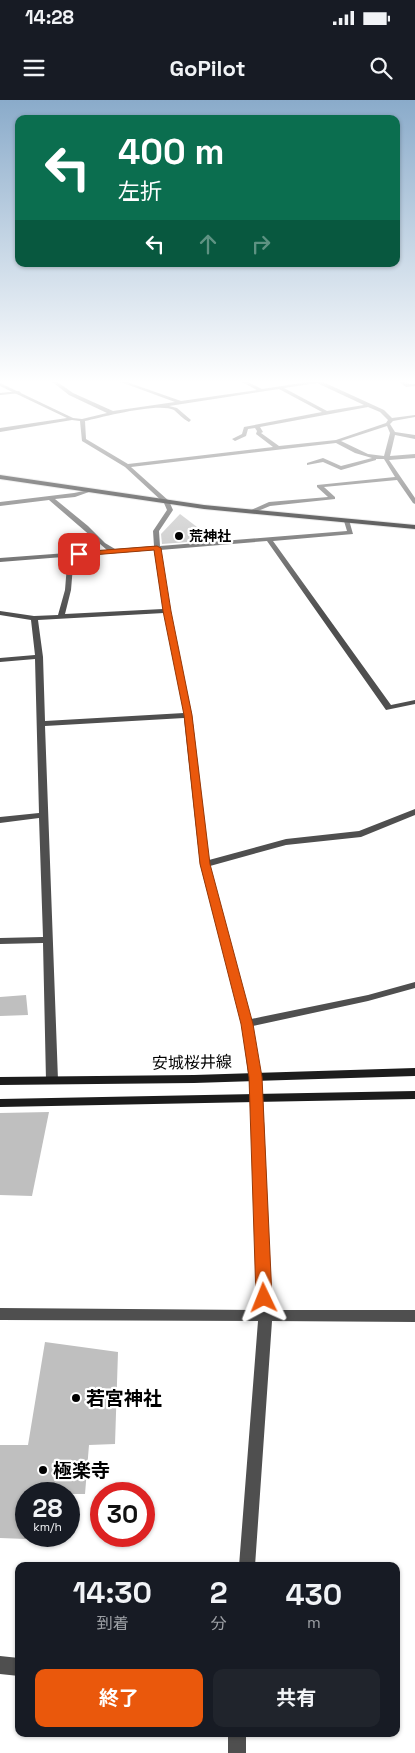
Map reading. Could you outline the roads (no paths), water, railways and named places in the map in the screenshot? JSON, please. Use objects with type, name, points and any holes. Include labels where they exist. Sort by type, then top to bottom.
[{"type":"main road","points":[[0,476],[167,502],[415,527]]},
{"type":"main road","name":"安城桜井線","points":[[0,1081],[256,1077],[415,1072]]},
{"type":"main road","points":[[0,1103],[415,1095]]},
{"type":"street","points":[[114,458],[127,466],[167,502],[170,510],[155,534],[157,548],[167,611],[188,715],[205,864],[247,1024],[256,1077],[265,1317],[247,1562]]},
{"type":"street","points":[[127,466],[193,458]]},
{"type":"street","points":[[309,464],[322,460],[341,468],[376,458]]},
{"type":"street","points":[[377,458],[386,460],[399,458]]},
{"type":"street","points":[[386,460],[415,502]]},
{"type":"street","points":[[252,512],[269,504],[333,498],[318,486],[397,478]]},
{"type":"street","points":[[0,504],[87,491]]},
{"type":"street","points":[[50,498],[74,520],[80,522],[100,545],[115,551]]},
{"type":"street","points":[[0,560],[351,533],[347,521]]},
{"type":"street","points":[[269,540],[389,708],[415,702]]},
{"type":"street","points":[[61,617],[68,590],[70,565],[99,553]]},
{"type":"street","points":[[0,613],[34,618],[167,611]]},
{"type":"street","points":[[34,618],[39,657],[52,1080]]},
{"type":"street","points":[[0,660],[39,657]]},
{"type":"street","points":[[40,724],[188,715]]},
{"type":"street","points":[[205,864],[286,842],[361,834],[415,812]]},
{"type":"street","points":[[0,820],[43,815]]},
{"type":"street","points":[[0,941],[47,940]]},
{"type":"street","points":[[247,1024],[368,998],[415,985]]},
{"type":"street","points":[[0,1314],[137,1314],[265,1317],[415,1316]]},
{"type":"street","points":[[0,1665],[15,1667]]},
{"type":"street","points":[[237,1737],[237,1753]]},
{"type":"place","name":"荒神社","points":[[179,536]]},
{"type":"place","name":"若宮神社","points":[[76,1398]]},
{"type":"place","name":"極楽寺","points":[[43,1470]]}]
